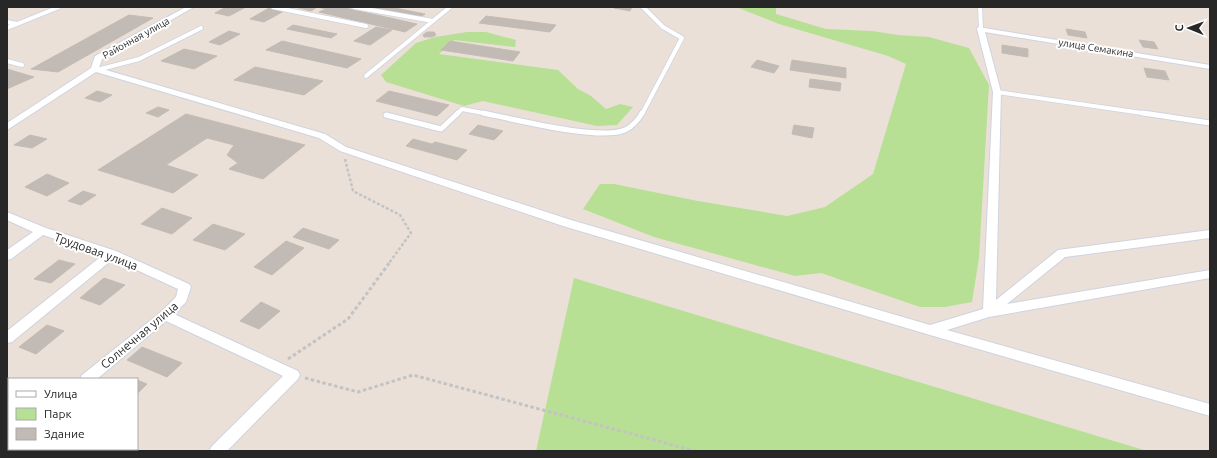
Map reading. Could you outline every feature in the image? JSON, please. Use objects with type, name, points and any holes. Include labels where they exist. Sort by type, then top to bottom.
[{"type":"street","name":"Районная улица","points":[[8,126],[96,69],[98,58],[191,7]]},
{"type":"street","points":[[981,29],[998,92],[989,312]]},
{"type":"street","name":"улица Семакина","points":[[981,29],[1210,67]]},
{"type":"street","points":[[96,69],[322,136],[343,149],[566,223],[930,330],[1210,410]]},
{"type":"street","name":"Трудовая улица","points":[[7,216],[42,231],[112,254],[185,287]]},
{"type":"street","points":[[7,256],[42,231]]},
{"type":"street","points":[[989,312],[1062,253],[1210,234]]},
{"type":"street","points":[[7,338],[112,254]]},
{"type":"street","points":[[930,330],[989,312],[1210,274]]},
{"type":"street","name":"Солнечная улица","points":[[88,378],[165,315],[182,299],[185,287]]},
{"type":"street","points":[[165,315],[293,375],[217,451]]},
{"type":"lane","points":[[7,28],[59,7]]},
{"type":"lane","points":[[274,7],[366,26]]},
{"type":"lane","points":[[354,7],[433,21]]},
{"type":"lane","points":[[366,76],[450,7]]},
{"type":"lane","points":[[386,115],[441,129],[462,109],[573,131],[612,133],[626,130],[639,119],[682,38],[663,27],[643,7]]},
{"type":"lane","points":[[980,7],[981,29]]},
{"type":"lane","points":[[7,22],[17,24]]},
{"type":"lane","points":[[96,69],[139,59],[201,28]]},
{"type":"lane","points":[[7,61],[22,65]]},
{"type":"lane","points":[[998,92],[1210,124]]},
{"type":"path","points":[[275,367],[348,320],[411,233],[400,215],[353,191],[343,149]]},
{"type":"path","points":[[293,375],[358,392],[413,375],[695,451]]},
{"type":"green space","points":[[736,7],[776,7],[776,14],[826,29],[872,31],[898,35],[929,37],[969,48],[989,85],[979,258],[972,302],[945,307],[920,307],[821,273],[795,276],[654,237],[583,209],[600,184],[614,184],[698,201],[787,216],[825,207],[873,174],[906,64],[888,56],[779,24]]},
{"type":"green space","points":[[467,32],[486,32],[516,40],[515,47],[454,40],[439,54],[558,70],[578,89],[591,96],[606,109],[620,104],[633,107],[617,125],[597,126],[483,101],[464,106],[386,82],[381,75],[416,43],[435,37]]},
{"type":"green space","points":[[574,278],[1147,451],[536,451]]},
{"type":"building","points":[[226,7],[246,7],[229,16],[215,13]]},
{"type":"building","points":[[295,7],[317,7],[311,11]]},
{"type":"building","points":[[317,7],[341,7],[417,24],[405,32],[319,12],[326,9]]},
{"type":"building","points":[[369,7],[390,7],[425,14],[420,17]]},
{"type":"building","points":[[632,7],[630,11],[614,8]]},
{"type":"building","points":[[269,8],[284,11],[264,22],[250,19]]},
{"type":"building","points":[[129,15],[153,18],[58,72],[31,69]]},
{"type":"building","points":[[486,16],[556,25],[550,32],[479,23]]},
{"type":"building","points":[[293,25],[337,34],[331,38],[287,29]]},
{"type":"building","points":[[376,27],[392,30],[370,45],[354,41]]},
{"type":"building","points":[[1066,29],[1085,32],[1087,38],[1068,35]]},
{"type":"building","points":[[229,31],[240,34],[220,45],[209,42]]},
{"type":"building","points":[[427,32],[434,32],[436,35],[432,37],[424,37],[423,35]]},
{"type":"building","points":[[1139,40],[1154,42],[1158,49],[1143,47]]},
{"type":"building","points":[[282,41],[361,59],[347,68],[266,50]]},
{"type":"building","points":[[450,41],[520,52],[513,61],[441,50]]},
{"type":"building","points":[[1002,45],[1028,49],[1028,57],[1002,53]]},
{"type":"building","points":[[184,49],[217,56],[194,69],[161,61]]},
{"type":"building","points":[[757,60],[779,66],[774,73],[751,67]]},
{"type":"building","points":[[792,60],[846,68],[846,78],[790,70]]},
{"type":"building","points":[[255,67],[323,81],[304,95],[234,80]]},
{"type":"building","points":[[1144,68],[1165,71],[1169,80],[1147,77]]},
{"type":"building","points":[[7,69],[34,77],[7,89]]},
{"type":"building","points":[[810,79],[841,83],[840,91],[809,87]]},
{"type":"building","points":[[97,91],[112,95],[100,102],[85,98]]},
{"type":"building","points":[[389,91],[449,105],[437,116],[376,101]]},
{"type":"building","points":[[158,107],[169,110],[158,117],[146,113]]},
{"type":"building","points":[[186,114],[305,145],[263,179],[229,169],[238,163],[227,155],[234,145],[207,138],[166,165],[198,175],[173,193],[98,170]]},
{"type":"building","points":[[478,125],[503,131],[494,140],[469,134]]},
{"type":"building","points":[[794,125],[814,128],[812,138],[792,134]]},
{"type":"building","points":[[30,135],[47,139],[32,148],[14,145]]},
{"type":"building","points":[[413,139],[432,144],[435,142],[467,150],[457,160],[406,146]]},
{"type":"building","points":[[47,174],[69,183],[47,196],[25,187]]},
{"type":"building","points":[[83,191],[96,195],[81,205],[68,201]]},
{"type":"building","points":[[162,208],[192,218],[172,234],[141,224]]},
{"type":"building","points":[[213,224],[245,234],[225,250],[193,240]]},
{"type":"building","points":[[303,228],[339,240],[329,249],[293,237]]},
{"type":"building","points":[[286,241],[304,248],[272,275],[254,267]]},
{"type":"building","points":[[59,260],[75,264],[51,283],[34,279]]},
{"type":"building","points":[[104,278],[125,285],[100,305],[80,298]]},
{"type":"building","points":[[261,302],[280,311],[259,329],[240,321]]},
{"type":"building","points":[[47,325],[64,331],[36,354],[19,347]]},
{"type":"building","points":[[142,347],[182,363],[167,377],[127,360]]},
{"type":"building","points":[[138,380],[147,384],[138,393]]},
{"type":"building","points":[[77,450],[79,451],[43,451]]}]
